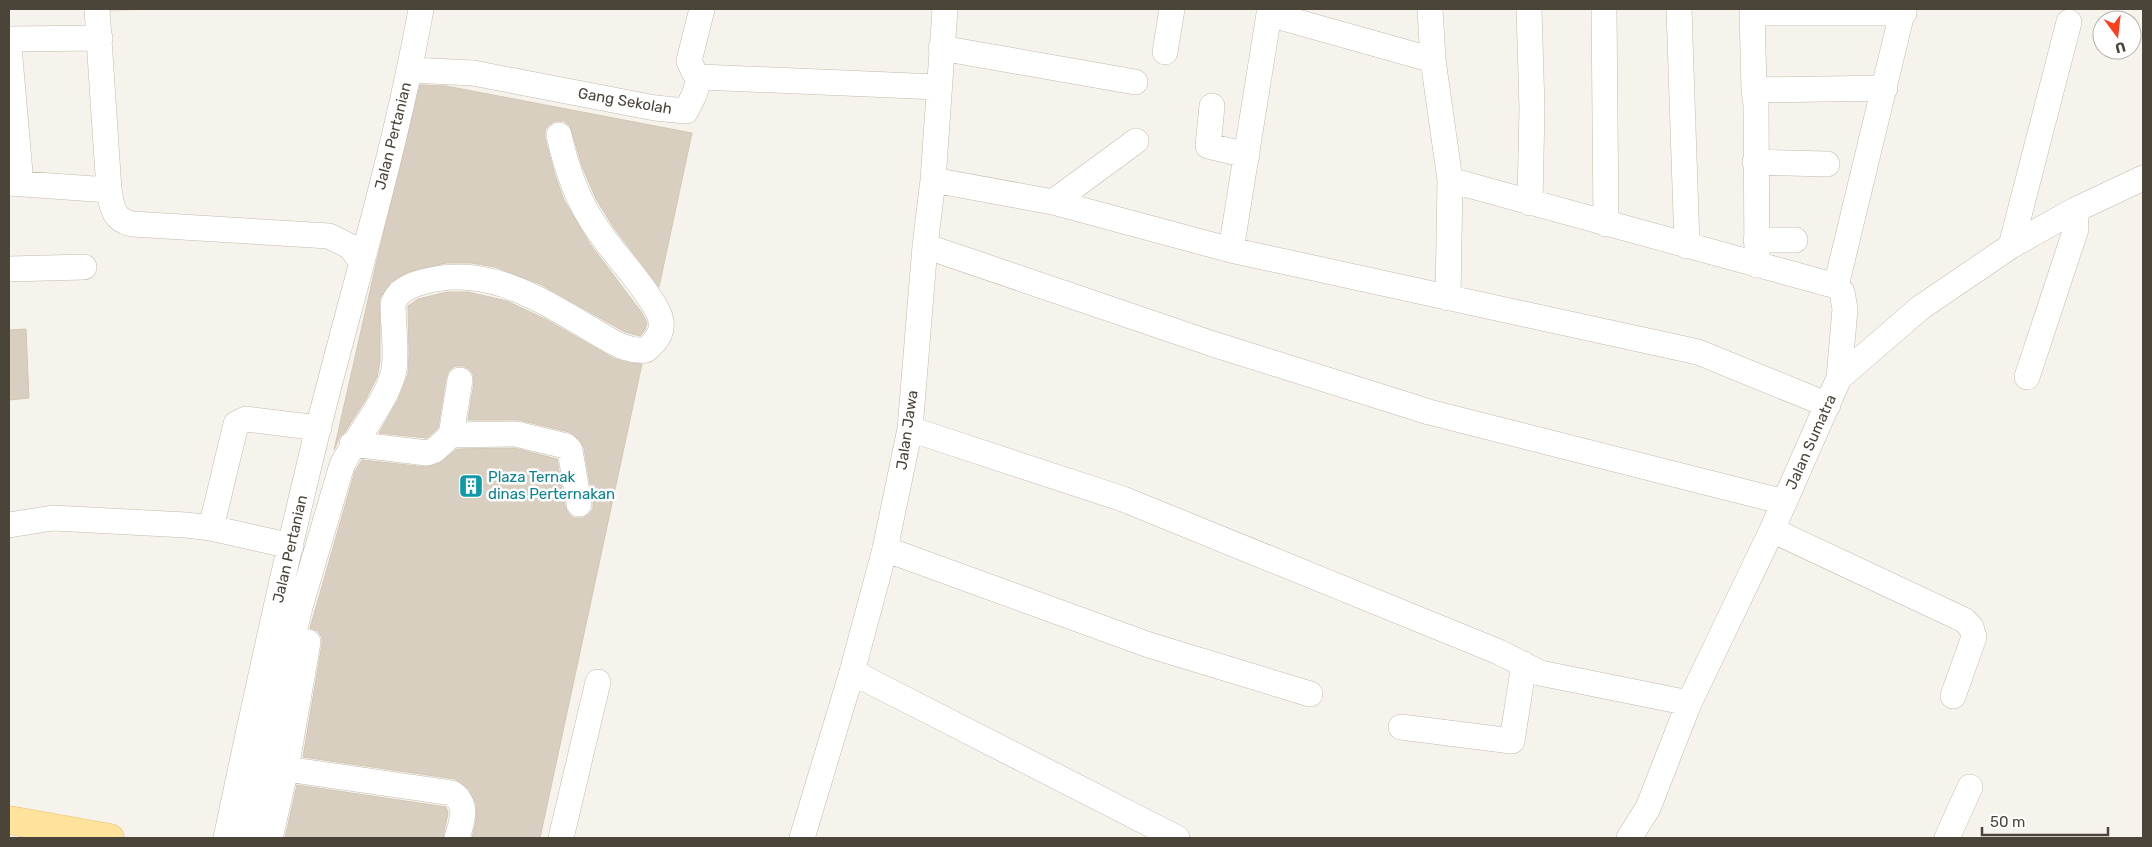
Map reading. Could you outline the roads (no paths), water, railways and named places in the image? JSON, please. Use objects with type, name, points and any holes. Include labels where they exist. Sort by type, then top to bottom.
[{"type":"main road","points":[[9,820],[110,838]]},
{"type":"street","points":[[97,9],[109,190],[113,210],[117,218],[124,222],[329,236],[351,248],[361,262]]},
{"type":"street","name":"Jalan Pertanian","points":[[226,838],[264,660],[318,428],[410,70],[421,9]]},
{"type":"street","points":[[702,9],[689,61],[694,72],[700,77],[938,86]]},
{"type":"street","name":"Jalan Jawa","points":[[802,838],[852,672],[885,549],[910,429],[925,246],[933,180],[938,86],[945,9]]},
{"type":"street","points":[[1165,52],[1172,9]]},
{"type":"street","points":[[1430,9],[1432,60],[1450,180],[1448,298]]},
{"type":"street","points":[[1529,9],[1532,108],[1530,203]]},
{"type":"street","points":[[1604,9],[1606,224]]},
{"type":"street","points":[[1679,9],[1687,246]]},
{"type":"street","points":[[1757,265],[1756,105],[1752,11],[1904,11],[1836,286]]},
{"type":"street","points":[[1231,250],[1268,14],[1432,60]]},
{"type":"street","points":[[2011,246],[2069,22]]},
{"type":"street","points":[[9,39],[100,38]]},
{"type":"street","points":[[9,47],[15,183],[109,190]]},
{"type":"street","points":[[941,48],[1135,82]]},
{"type":"street","name":"Gang Sekolah","points":[[410,70],[473,73],[655,108],[686,111],[700,77]]},
{"type":"street","points":[[1754,90],[1885,88]]},
{"type":"street","points":[[1212,106],[1208,146],[1247,155]]},
{"type":"street","points":[[245,838],[300,608],[342,465],[352,444],[382,401],[394,370],[393,304],[398,294],[407,287],[449,276],[503,283],[544,302],[624,349],[646,350],[656,341],[661,330],[661,319],[656,308],[635,276],[590,218],[568,171],[559,135]]},
{"type":"street","points":[[1054,202],[1136,141]]},
{"type":"street","points":[[1755,162],[1827,164]]},
{"type":"street","name":"Jalan Sumatra","points":[[1629,838],[1648,808],[1689,703],[1772,530],[1839,378],[1920,308],[2011,246],[2075,210],[2143,178]]},
{"type":"street","points":[[933,180],[1054,202],[1231,250],[1698,352],[1828,404]]},
{"type":"street","points":[[1450,180],[1836,286],[1842,292],[1845,309],[1839,378]]},
{"type":"street","points":[[2027,377],[2076,229],[2075,210]]},
{"type":"street","points":[[1756,240],[1795,240]]},
{"type":"street","points":[[925,246],[1213,344],[1429,412],[1784,502]]},
{"type":"street","points":[[9,269],[84,267]]},
{"type":"street","points":[[352,444],[428,453],[435,450],[451,434],[460,380]]},
{"type":"street","points":[[210,528],[238,422],[246,420],[318,428]]},
{"type":"street","points":[[910,429],[1122,500],[1397,610],[1524,664],[1540,673],[1689,703]]},
{"type":"street","points":[[451,434],[516,434],[566,446],[570,450],[579,504]]},
{"type":"street","points":[[9,525],[53,518],[126,524],[186,525],[210,528],[291,546]]},
{"type":"street","points":[[1772,530],[1964,620],[1971,627],[1974,637],[1954,696]]},
{"type":"street","points":[[885,549],[1149,645],[1310,694]]},
{"type":"street","points":[[270,838],[286,769],[311,623],[308,612],[300,608]]},
{"type":"street","points":[[1402,726],[1512,741],[1524,664]]},
{"type":"street","points":[[852,672],[1177,838]]},
{"type":"street","points":[[561,838],[598,682]]},
{"type":"street","points":[[286,769],[452,793],[460,800],[464,813],[457,838]]},
{"type":"street","points":[[1947,838],[1970,787]]},
{"type":"place","name":"Plaza Ternak dinas Perternakan","points":[[471,486]]}]
